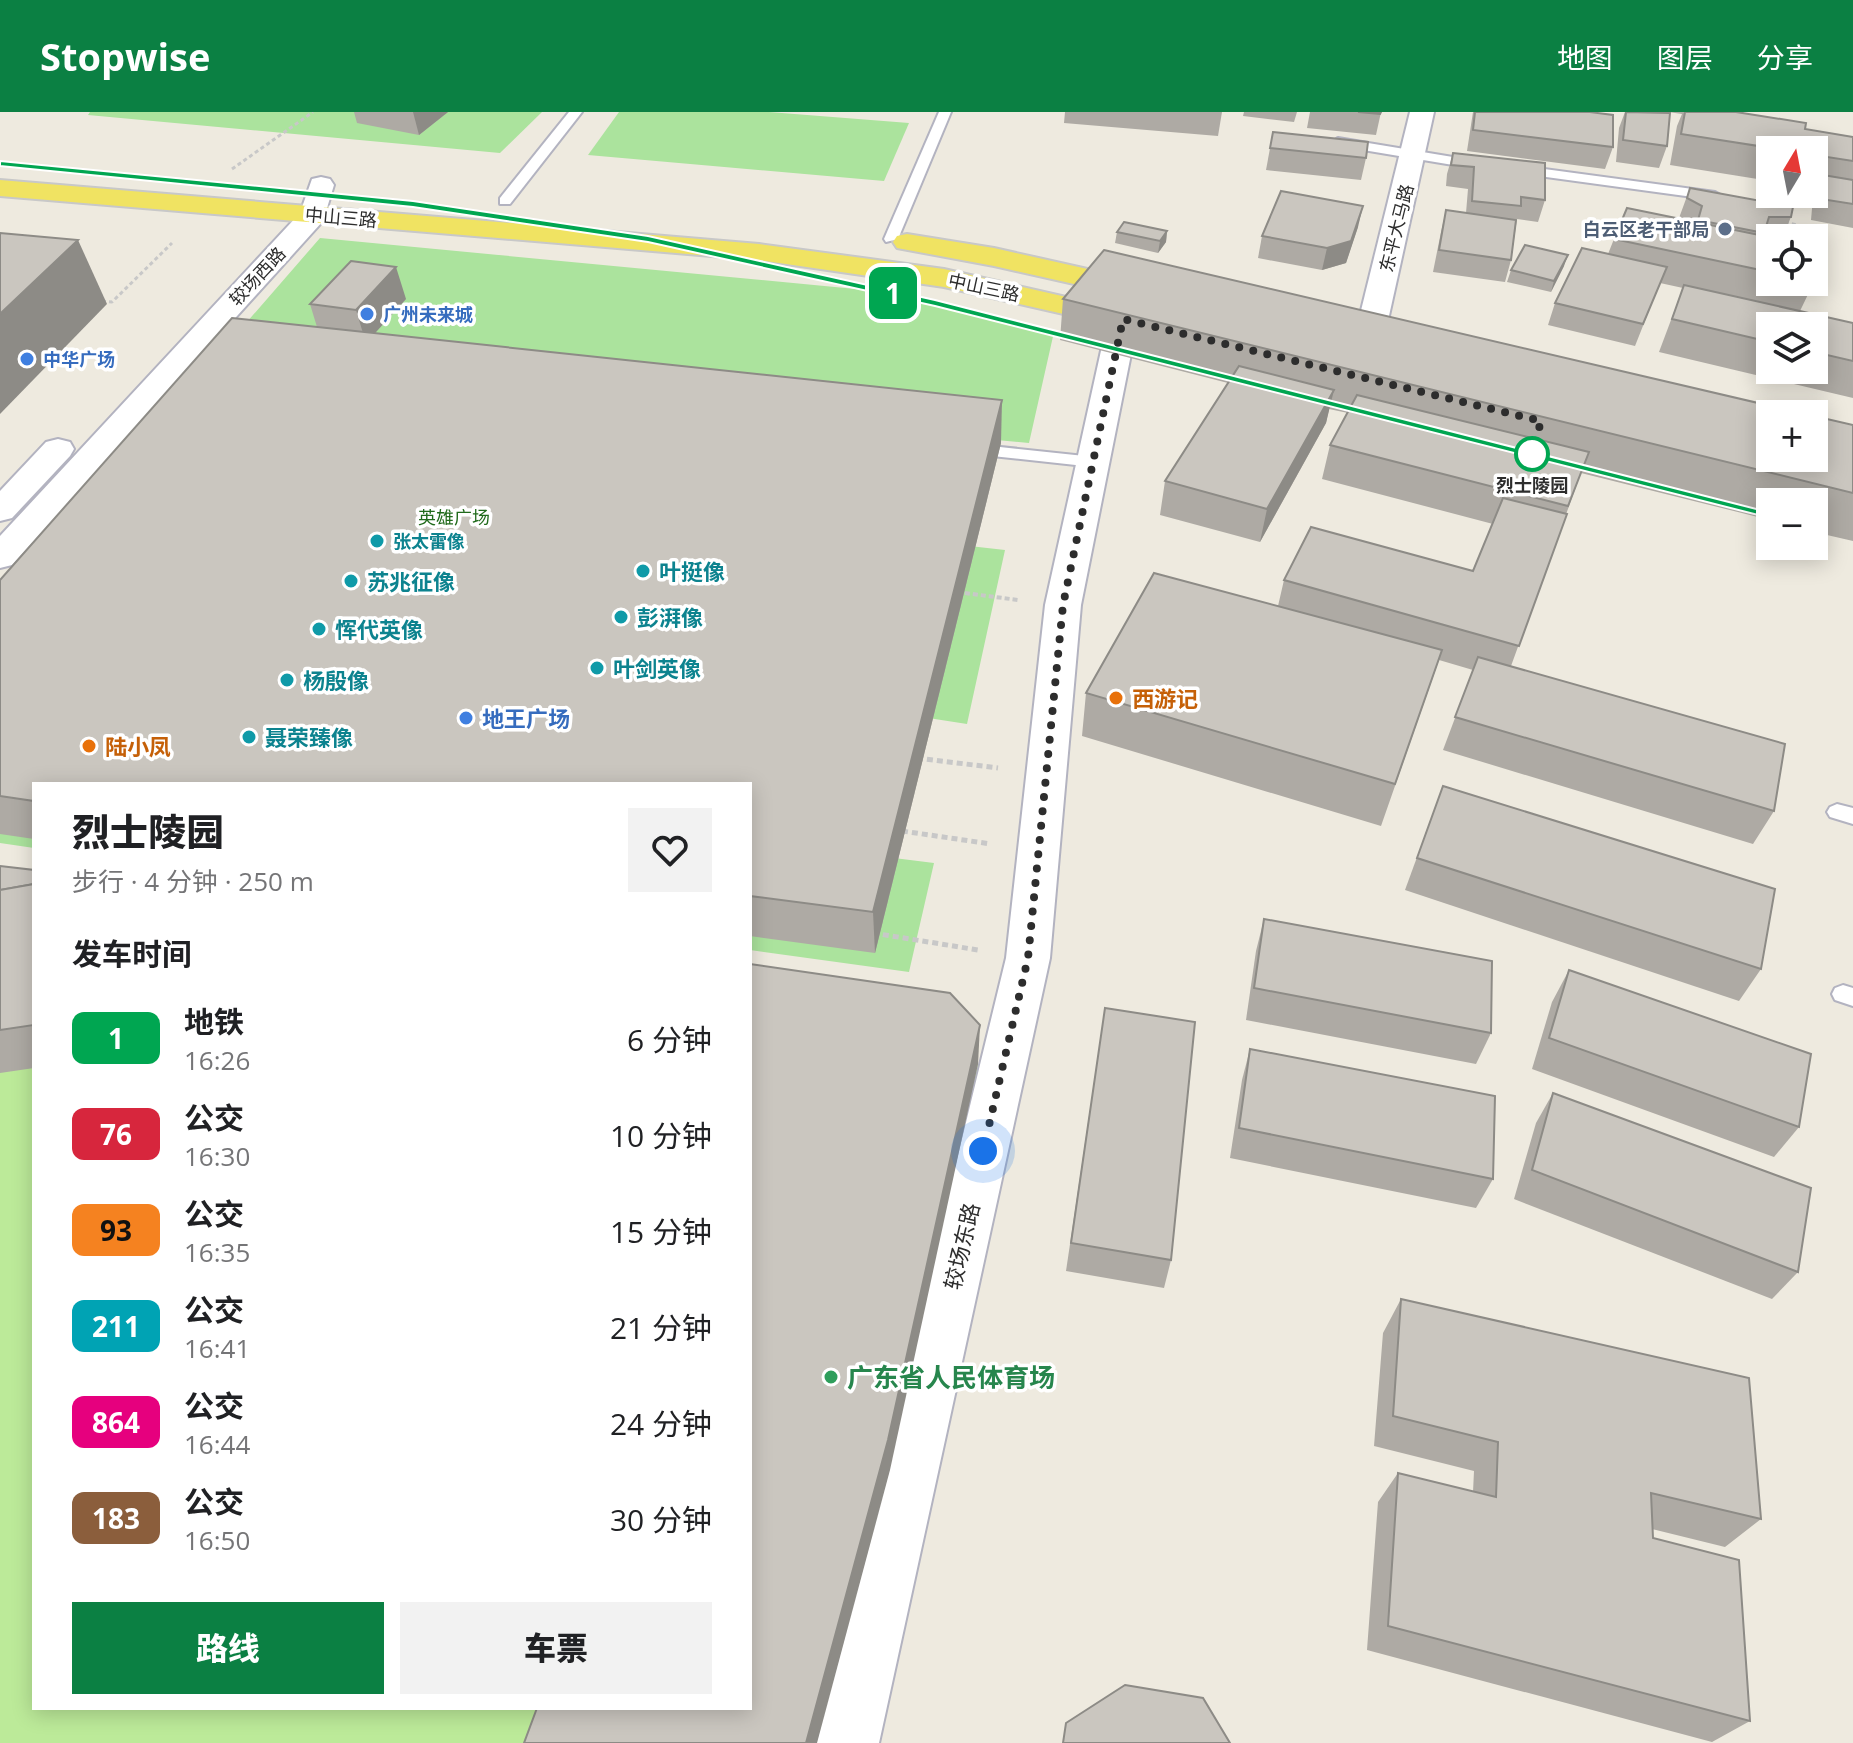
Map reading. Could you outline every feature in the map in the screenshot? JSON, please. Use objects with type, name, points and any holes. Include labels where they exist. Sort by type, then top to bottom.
[{"type":"main road","name":"中山三路","points":[[222,176],[334,186]]},
{"type":"main road","name":"中山三路","points":[[0,188],[635,241],[850,263],[958,281],[1138,323]]},
{"type":"main road","points":[[476,199],[535,204]]},
{"type":"main road","name":"中山三路","points":[[861,236],[994,257],[1170,297]]},
{"type":"main road","points":[[1337,336],[1382,346]]},
{"type":"street","name":"东平大马路","points":[[1382,346],[1415,134],[1422,112]]},
{"type":"street","name":"较场西路","points":[[185,312],[278,212],[334,186]]},
{"type":"street","name":"较场西路","points":[[0,557],[130,428],[313,215],[334,186]]},
{"type":"street","name":"较场东路","points":[[847,1743],[1028,958],[1063,605],[1094,462],[1138,323]]},
{"type":"street","points":[[0,511],[82,423]]},
{"type":"lane","points":[[505,201],[576,112]]},
{"type":"lane","points":[[891,239],[945,112]]},
{"type":"lane","points":[[1330,141],[1378,146],[1414,156],[1485,166]]},
{"type":"lane","points":[[1500,168],[1664,187],[1783,209]]},
{"type":"lane","points":[[955,472],[959,460],[991,451],[1094,462]]},
{"type":"path","points":[[222,176],[313,112]]},
{"type":"path","points":[[1783,209],[1781,221],[1792,224]]},
{"type":"path","points":[[99,301],[112,302],[172,243]]},
{"type":"path","points":[[950,592],[1063,605]]},
{"type":"path","points":[[911,757],[1003,769]]},
{"type":"path","points":[[891,830],[994,844]]},
{"type":"path","points":[[872,933],[1028,958]]},
{"type":"green space","points":[[90,112],[542,112],[500,153],[88,115]]},
{"type":"green space","points":[[619,112],[769,112],[909,123],[884,181],[588,155]]},
{"type":"green space","name":"英雄广场","points":[[320,238],[866,290],[1054,332],[1029,443],[975,438],[916,540],[1005,550],[967,724],[767,693],[32,782],[32,848],[0,843],[0,606]]},
{"type":"green space","points":[[752,840],[934,863],[909,972],[752,950]]},
{"type":"green space","points":[[0,896],[32,900],[32,1710],[752,1710],[752,1702],[962,1048],[978,1064],[935,1285],[819,1743],[0,1743]]},
{"type":"building","points":[[1475,112],[1590,112],[1613,115],[1613,147],[1473,130]]},
{"type":"building","points":[[1626,112],[1670,113],[1667,146],[1623,140]]},
{"type":"building","points":[[1685,112],[1736,112],[1806,123],[1805,129],[1853,137],[1853,161],[1828,157],[1828,136],[1756,136],[1756,146],[1681,134]]},
{"type":"building","points":[[1273,132],[1368,142],[1366,158],[1270,148]]},
{"type":"building","points":[[1453,153],[1545,163],[1545,200],[1521,197],[1521,206],[1472,201],[1474,167],[1451,165]]},
{"type":"building","points":[[1828,176],[1853,180],[1853,204],[1828,200]]},
{"type":"building","points":[[1690,188],[1756,200],[1756,208],[1793,208],[1791,217],[1769,217],[1767,224],[1756,224],[1756,231],[1698,220],[1702,206],[1687,198]]},
{"type":"building","points":[[1281,191],[1363,206],[1351,241],[1327,248],[1262,236]]},
{"type":"building","points":[[1627,208],[1756,234],[1756,269],[1614,239]]},
{"type":"building","points":[[1446,210],[1516,220],[1511,260],[1439,250]]},
{"type":"building","points":[[1124,222],[1167,231],[1160,241],[1117,232]]},
{"type":"building","points":[[0,233],[78,240],[0,314]]},
{"type":"building","points":[[1525,245],[1568,255],[1554,281],[1511,270]]},
{"type":"building","points":[[1582,248],[1667,267],[1643,324],[1555,303]]},
{"type":"building","points":[[1104,250],[1756,403],[1756,469],[1063,299]]},
{"type":"building","points":[[351,261],[396,267],[356,310],[310,304]]},
{"type":"building","points":[[1684,285],[1804,312],[1756,312],[1756,339],[1672,319]]},
{"type":"building","points":[[1828,317],[1853,323],[1853,361],[1828,355]]},
{"type":"building","name":"英雄广场","points":[[232,318],[1002,400],[873,912],[752,896],[752,782],[32,782],[32,801],[0,796],[0,580]]},
{"type":"building","points":[[1239,366],[1334,390],[1267,509],[1165,481]]},
{"type":"building","points":[[1357,395],[1589,452],[1568,506],[1330,445]]},
{"type":"building","points":[[1828,419],[1853,425],[1853,493],[1767,472],[1828,472]]},
{"type":"building","points":[[1503,498],[1567,514],[1519,646],[1284,580],[1311,527],[1473,571]]},
{"type":"building","points":[[1154,573],[1442,650],[1395,784],[1086,693]]},
{"type":"building","points":[[1478,657],[1785,744],[1774,811],[1455,717]]},
{"type":"building","points":[[1443,786],[1775,889],[1761,969],[1417,858]]},
{"type":"building","points":[[0,866],[32,870],[32,884],[0,890]]},
{"type":"building","points":[[32,884],[32,1025],[0,1030],[0,890]]},
{"type":"building","points":[[1264,919],[1492,961],[1491,1033],[1254,988]]},
{"type":"building","name":"广东省人民体育场","points":[[752,964],[950,993],[980,1025],[888,1440],[806,1743],[524,1743],[536,1710],[752,1710]]},
{"type":"building","points":[[1569,970],[1811,1054],[1799,1127],[1549,1038]]},
{"type":"building","points":[[1105,1008],[1195,1022],[1171,1260],[1071,1243]]},
{"type":"building","points":[[1250,1049],[1495,1096],[1493,1179],[1239,1128]]},
{"type":"building","points":[[1553,1093],[1811,1188],[1798,1272],[1532,1170]]},
{"type":"building","points":[[1401,1299],[1749,1378],[1761,1519],[1651,1493],[1653,1538],[1739,1560],[1750,1721],[1388,1626],[1398,1473],[1496,1497],[1498,1442],[1393,1416]]},
{"type":"building","points":[[1125,1685],[1203,1698],[1230,1743],[1063,1743],[1066,1723]]},
{"type":"metro line","name":"1","points":[[0,164],[413,204],[648,239],[935,303],[1756,510]]},
{"type":"place","name":"白云区老干部局","points":[[1725,229]]},
{"type":"place","name":"广州未来城","points":[[367,314]]},
{"type":"place","name":"中华广场","points":[[27,359]]},
{"type":"place","name":"烈士陵园","points":[[1532,454]]},
{"type":"place","name":"张太雷像","points":[[377,541]]},
{"type":"place","name":"叶挺像","points":[[643,571]]},
{"type":"place","name":"苏兆征像","points":[[351,581]]},
{"type":"place","name":"彭湃像","points":[[621,617]]},
{"type":"place","name":"恽代英像","points":[[319,629]]},
{"type":"place","name":"叶剑英像","points":[[597,668]]},
{"type":"place","name":"杨殷像","points":[[287,680]]},
{"type":"place","name":"西游记","points":[[1116,698]]},
{"type":"place","name":"地王广场","points":[[466,718]]},
{"type":"place","name":"聂荣臻像","points":[[249,737]]},
{"type":"place","name":"陆小凤","points":[[89,746]]},
{"type":"place","name":"广东省人民体育场","points":[[831,1377]]},
{"type":"route","points":[[983,1151],[1028,958],[1063,605],[1123,319],[1541,421],[1532,454]]}]
